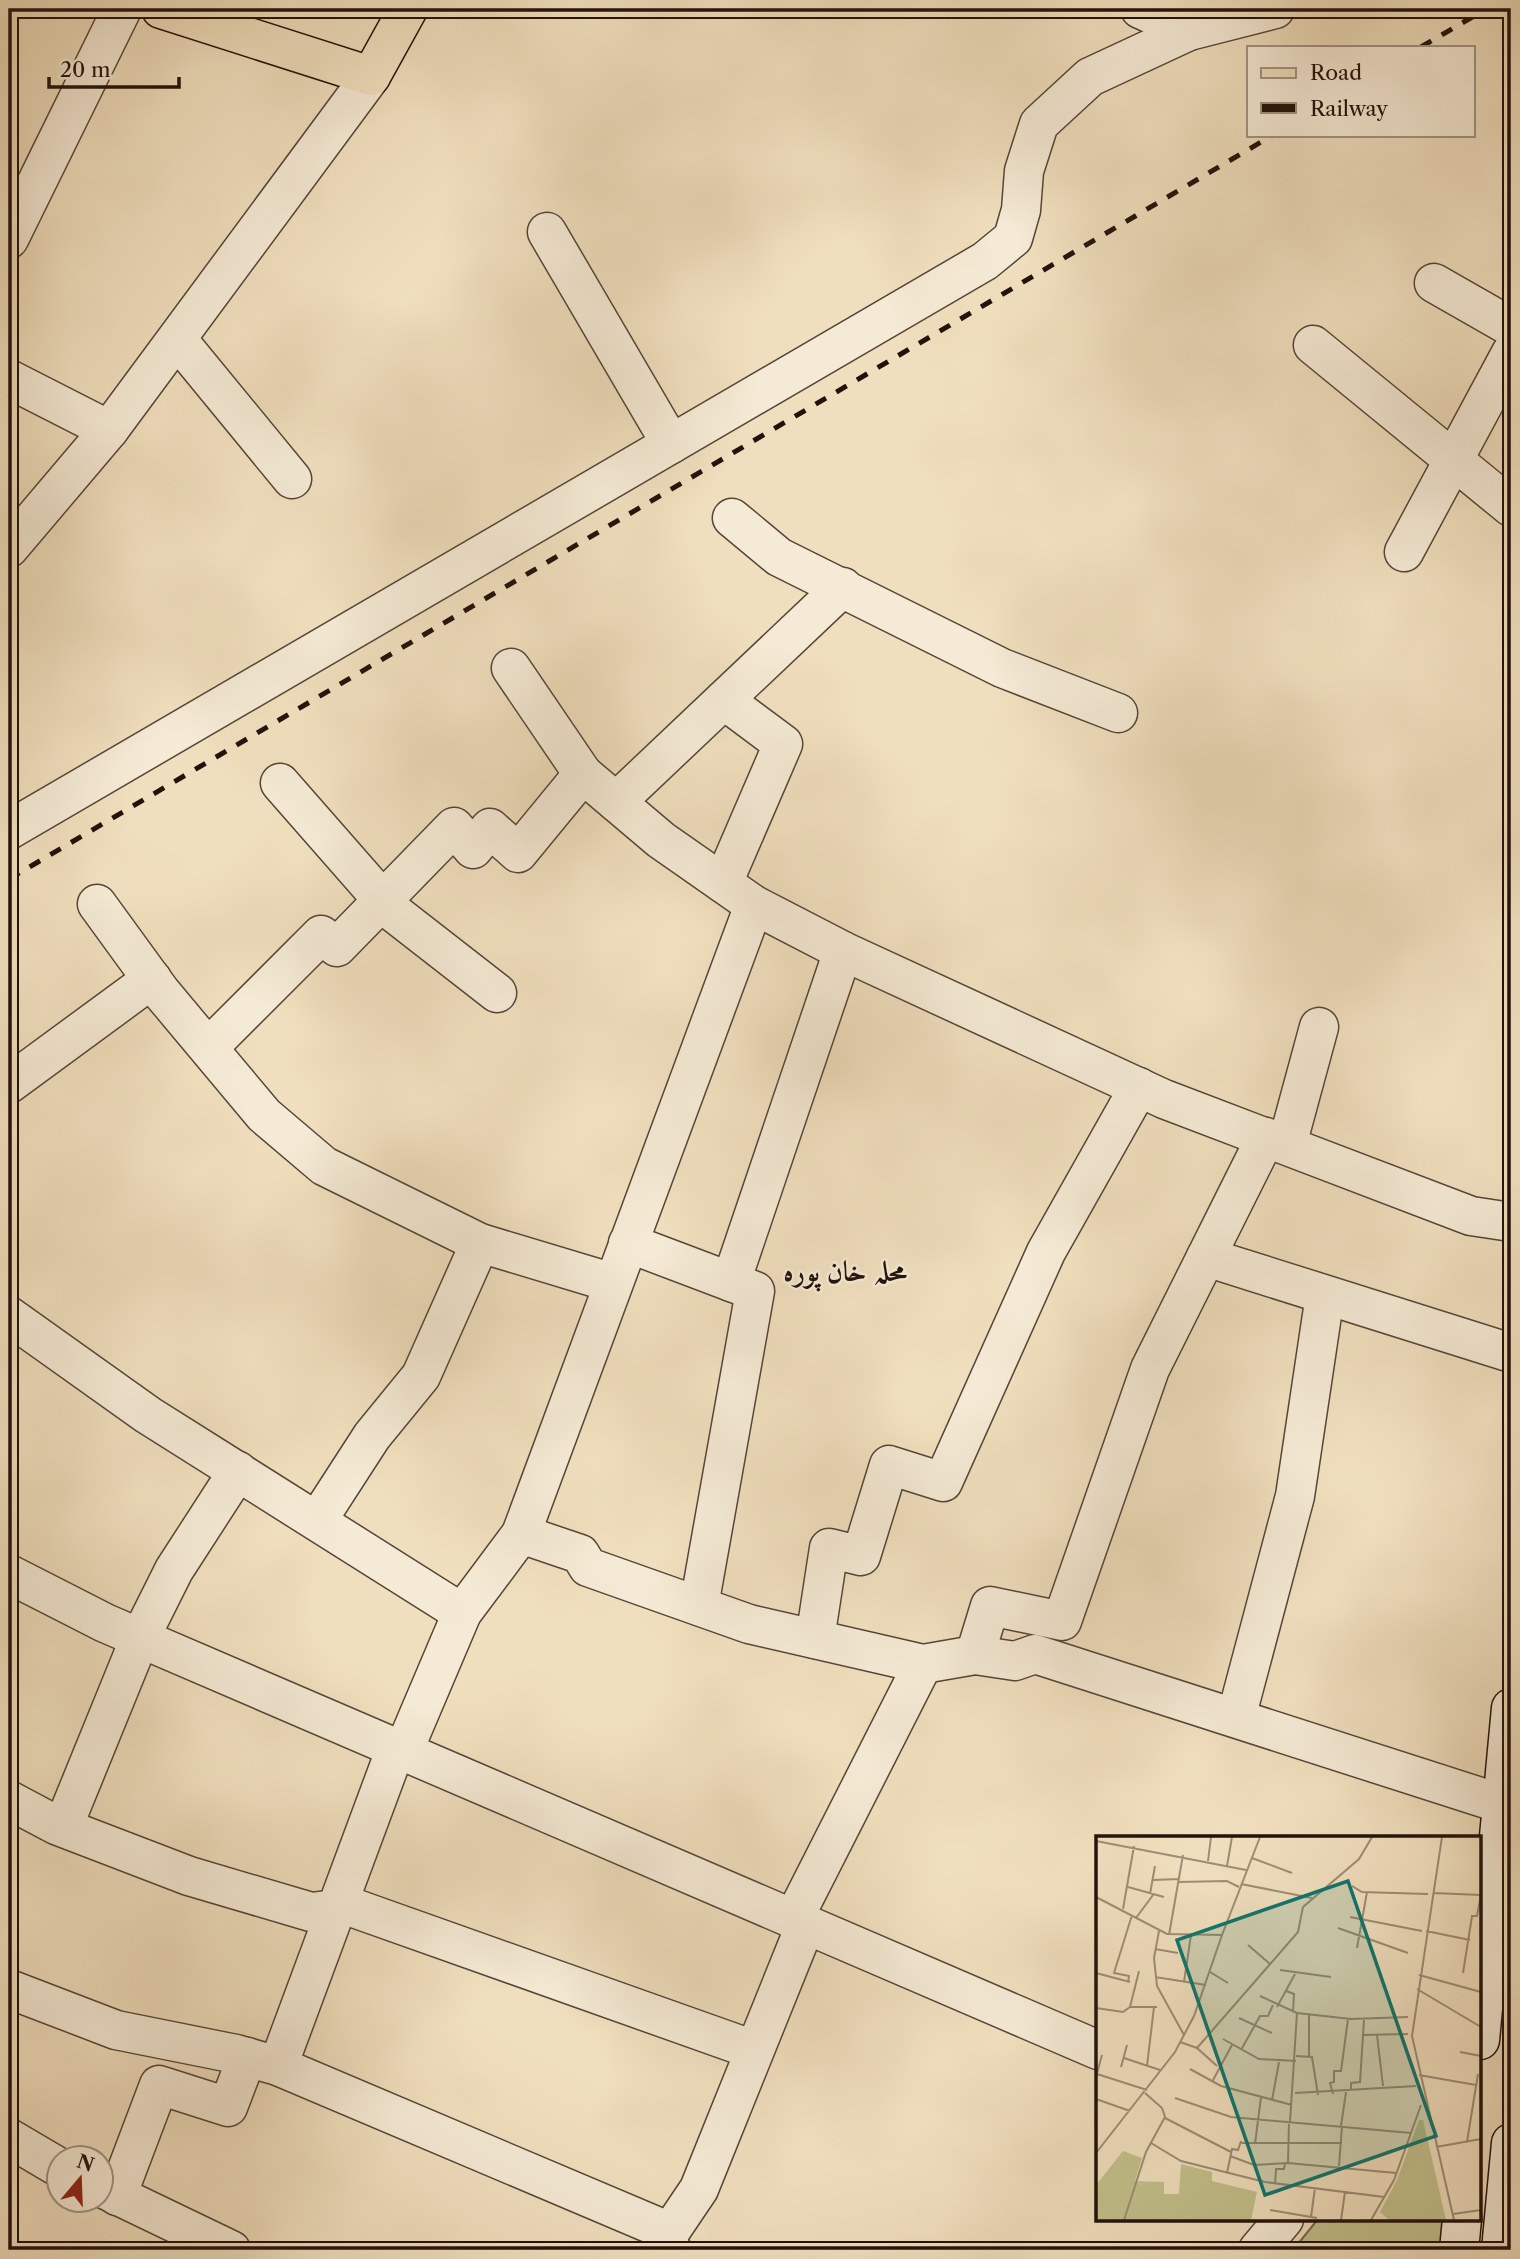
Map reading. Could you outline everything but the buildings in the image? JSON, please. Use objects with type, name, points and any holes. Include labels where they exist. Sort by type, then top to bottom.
[{"type":"main road","points":[[161,9],[371,76],[408,9]]},
{"type":"street","points":[[9,239],[122,9]]},
{"type":"street","points":[[1140,9],[1189,31]]},
{"type":"street","points":[[9,830],[985,261],[1013,238],[1021,210],[1024,171],[1039,124],[1090,77],[1189,31],[1275,9]]},
{"type":"street","points":[[9,548],[109,430],[371,76]]},
{"type":"street","points":[[547,232],[671,444]]},
{"type":"street","points":[[1434,283],[1511,327]]},
{"type":"street","points":[[177,339],[292,479]]},
{"type":"street","points":[[1313,345],[1511,508]]},
{"type":"street","points":[[1404,552],[1511,352]]},
{"type":"street","points":[[9,379],[109,430]]},
{"type":"street","points":[[732,518],[779,557],[1002,668],[1118,713]]},
{"type":"street","points":[[616,802],[843,587]]},
{"type":"street","points":[[511,668],[583,774],[661,840],[754,905],[843,951],[1139,1087],[1471,1216],[1511,1222]]},
{"type":"street","points":[[723,883],[783,744],[724,700]]},
{"type":"street","points":[[209,1047],[321,935],[337,947],[454,827],[473,849],[490,828],[519,853],[583,774]]},
{"type":"street","points":[[279,783],[393,912],[497,993]]},
{"type":"street","points":[[97,904],[152,979],[264,1115],[324,1166],[480,1243],[613,1283]]},
{"type":"street","points":[[116,2177],[159,2085],[228,2107],[262,2061],[338,1909],[399,1750],[462,1613],[521,1534],[754,905]]},
{"type":"street","points":[[731,1282],[843,951]]},
{"type":"street","points":[[9,1084],[152,979]]},
{"type":"street","points":[[975,1655],[990,1606],[1062,1621],[1150,1369],[1206,1257],[1276,1141],[1319,1027]]},
{"type":"street","points":[[815,1639],[828,1548],[861,1556],[889,1465],[943,1482],[1046,1252],[1139,1087]]},
{"type":"street","points":[[317,1521],[372,1436],[421,1376],[480,1243]]},
{"type":"street","points":[[628,1243],[755,1291],[699,1606]]},
{"type":"street","points":[[1206,1257],[1511,1353]]},
{"type":"street","points":[[1236,1718],[1295,1496],[1325,1295]]},
{"type":"street","points":[[9,1316],[148,1415],[462,1613]]},
{"type":"street","points":[[63,1827],[140,1638],[174,1570],[238,1471]]},
{"type":"street","points":[[521,1534],[580,1554],[588,1567],[749,1624],[923,1664],[975,1655],[1015,1661],[1035,1654],[1502,1804]]},
{"type":"street","points":[[9,1574],[140,1638],[1096,2049]]},
{"type":"street","points":[[9,1989],[116,2030],[262,2061],[671,2241],[699,2189],[754,2050],[799,1923],[923,1664]]},
{"type":"street","points":[[1482,1995],[1511,1708]]},
{"type":"street","points":[[9,1800],[63,1827],[189,1876],[311,1912],[351,1907],[754,2050]]},
{"type":"street","points":[[9,2138],[46,2160]]},
{"type":"street","points":[[1501,2250],[1511,2143]]},
{"type":"street","points":[[116,2195],[231,2250]]},
{"type":"street","points":[[1258,2250],[1283,2220]]},
{"type":"street","points":[[1459,2250],[1462,2220]]},
{"type":"shaded area","points":[[1317,2220],[1448,2220],[1444,2250],[1293,2250]]},
{"type":"railway","points":[[1423,46],[1486,9]]},
{"type":"railway","points":[[9,879],[1271,136]]},
{"type":"district","name":"محلہ خان پورہ","points":[[845,1271]]}]
